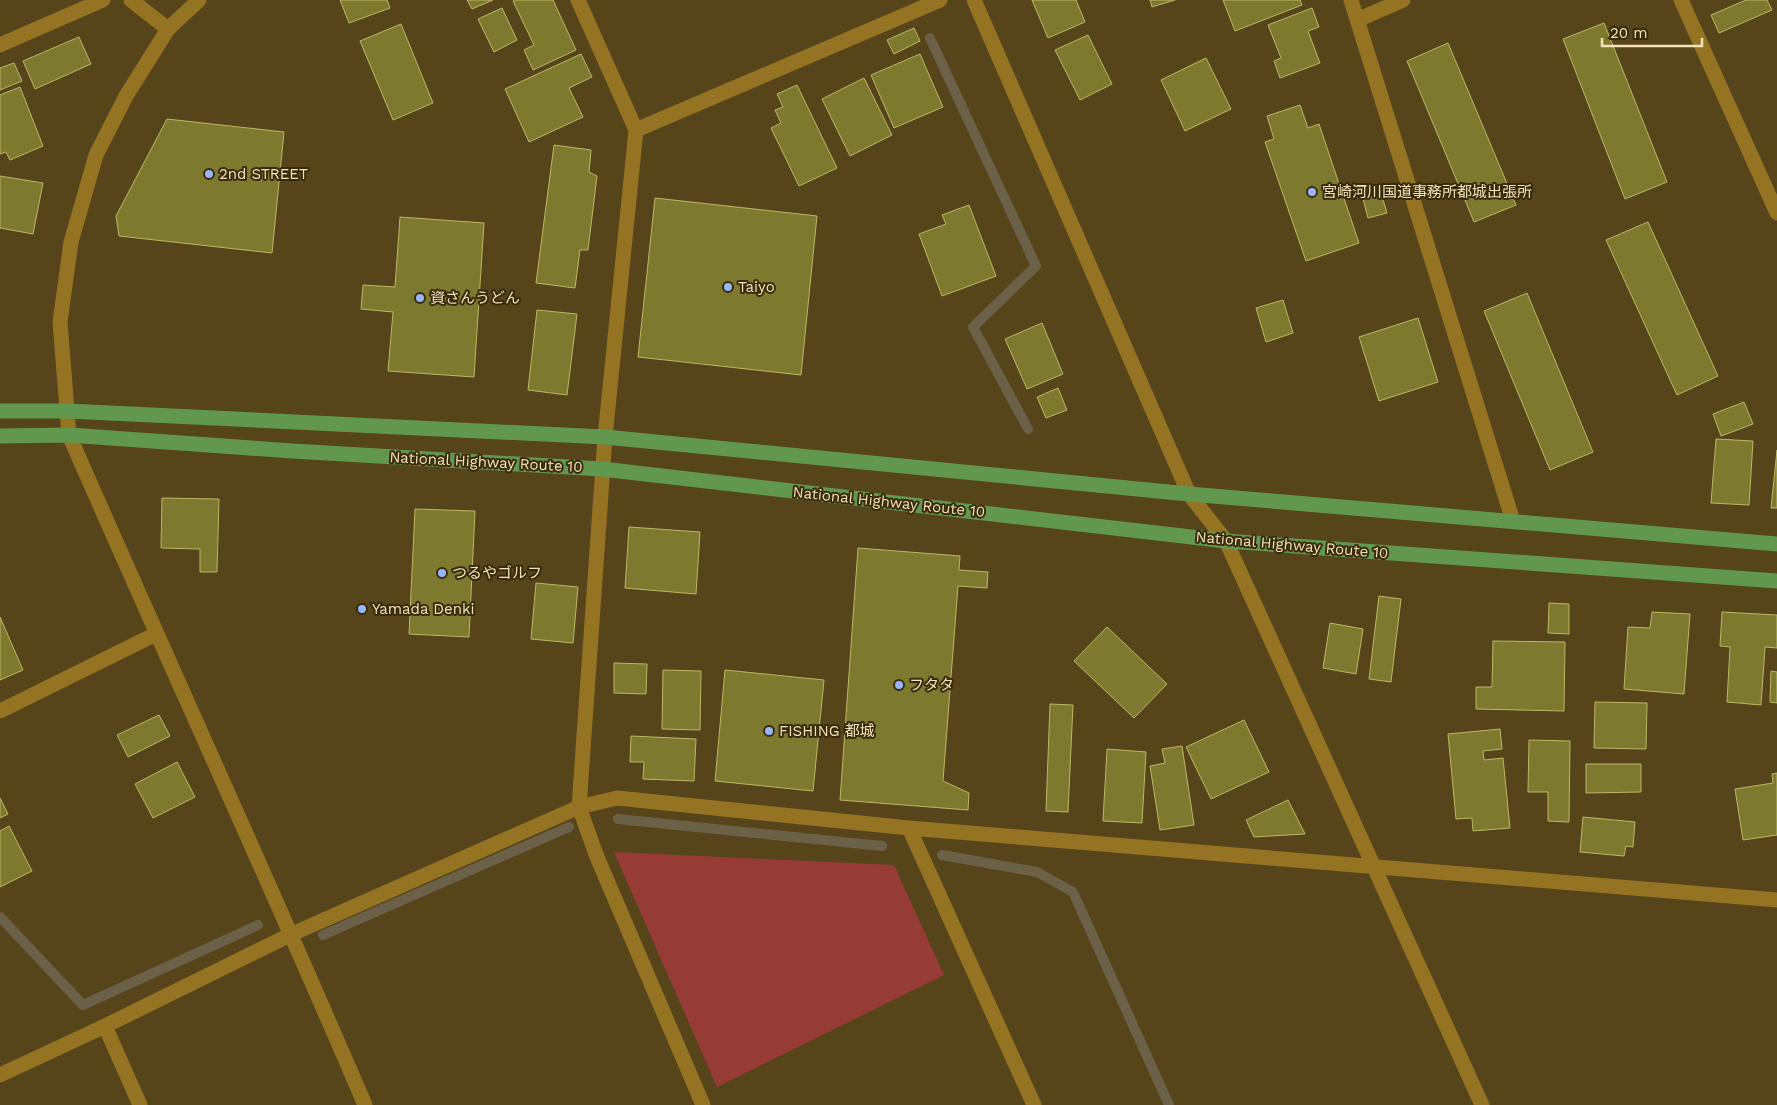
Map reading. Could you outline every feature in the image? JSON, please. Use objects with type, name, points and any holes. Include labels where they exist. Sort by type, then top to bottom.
[{"type":"highway","name":"National Highway Route 10","points":[[0,411],[68,411],[604,437],[1189,494],[1777,544]]},
{"type":"highway","name":"National Highway Route 10","points":[[0,436],[70,435],[602,469],[1226,541],[1777,581]]},
{"type":"street","points":[[0,45],[103,0]]},
{"type":"street","points":[[131,0],[168,29]]},
{"type":"street","points":[[199,0],[168,29],[126,96],[96,155],[71,242],[60,322],[70,435],[156,634],[292,934],[365,1105]]},
{"type":"street","points":[[578,0],[636,130],[604,437],[579,807],[597,857],[702,1105]]},
{"type":"street","points":[[636,130],[940,0]]},
{"type":"street","points":[[974,0],[1189,494],[1226,541],[1482,1105]]},
{"type":"street","points":[[1351,0],[1513,521]]},
{"type":"street","points":[[1357,20],[1402,0]]},
{"type":"street","points":[[1681,0],[1777,213]]},
{"type":"street","points":[[0,711],[156,634]]},
{"type":"street","points":[[0,1075],[105,1026],[292,934],[579,807],[617,798],[909,828],[1777,900]]},
{"type":"street","points":[[909,828],[1034,1105]]},
{"type":"street","points":[[105,1026],[140,1105]]},
{"type":"shaded area","points":[[614,852],[894,865],[944,975],[717,1087]]},
{"type":"building","points":[[340,0],[387,0],[390,8],[349,23]]},
{"type":"building","points":[[467,0],[493,0],[472,9]]},
{"type":"building","points":[[553,0],[576,50],[533,70],[524,50],[534,45],[513,1]]},
{"type":"building","points":[[1032,0],[1076,0],[1085,22],[1048,38]]},
{"type":"building","points":[[1150,0],[1175,0],[1152,7]]},
{"type":"building","points":[[1223,0],[1300,0],[1302,5],[1235,31]]},
{"type":"building","points":[[1746,0],[1767,0],[1772,10],[1719,33],[1711,15]]},
{"type":"building","points":[[502,8],[517,40],[494,52],[478,19]]},
{"type":"building","points":[[1312,8],[1319,27],[1308,31],[1320,63],[1280,78],[1274,61],[1281,58],[1268,25]]},
{"type":"building","points":[[1604,23],[1667,182],[1625,199],[1563,39]]},
{"type":"building","points":[[401,24],[433,103],[393,120],[360,41]]},
{"type":"building","points":[[914,28],[920,41],[894,54],[887,40]]},
{"type":"building","points":[[1088,35],[1112,84],[1080,100],[1055,50]]},
{"type":"building","points":[[79,37],[91,64],[35,89],[23,61]]},
{"type":"building","points":[[1448,43],[1516,205],[1474,222],[1407,61]]},
{"type":"building","points":[[581,54],[592,77],[569,88],[583,117],[529,142],[505,89]]},
{"type":"building","points":[[920,54],[943,107],[894,128],[871,75]]},
{"type":"building","points":[[1206,58],[1231,109],[1185,131],[1161,80]]},
{"type":"building","points":[[14,63],[22,81],[0,90],[0,68]]},
{"type":"building","points":[[864,78],[892,135],[850,156],[822,99]]},
{"type":"building","points":[[797,85],[837,168],[799,186],[771,128],[781,123],[775,110],[783,107],[777,94]]},
{"type":"building","points":[[20,87],[43,146],[10,160],[6,152],[0,154],[0,95]]},
{"type":"building","name":"宮崎河川国道事務所都城出張所","points":[[1300,105],[1308,128],[1319,124],[1359,243],[1306,261],[1265,142],[1274,139],[1267,116]]},
{"type":"building","name":"2nd STREET","points":[[167,119],[284,132],[272,253],[119,236],[116,216]]},
{"type":"building","points":[[554,145],[591,150],[589,172],[597,176],[588,250],[580,250],[575,288],[536,283]]},
{"type":"building","points":[[0,176],[43,183],[33,234],[0,228]]},
{"type":"building","points":[[1379,186],[1387,213],[1368,218],[1361,191]]},
{"type":"building","name":"Taiyo","points":[[655,198],[817,216],[801,375],[638,357]]},
{"type":"building","points":[[969,205],[996,276],[942,296],[919,234],[946,224],[942,215]]},
{"type":"building","name":"資さんうどん","points":[[400,217],[484,223],[474,377],[388,371],[393,312],[361,309],[363,285],[395,287]]},
{"type":"building","points":[[1648,222],[1718,376],[1677,395],[1606,240]]},
{"type":"building","points":[[1527,293],[1593,452],[1550,470],[1484,311]]},
{"type":"building","points":[[1283,300],[1293,333],[1266,342],[1256,308]]},
{"type":"building","points":[[537,310],[577,314],[567,395],[528,390]]},
{"type":"building","points":[[1418,318],[1438,382],[1379,401],[1359,337]]},
{"type":"building","points":[[1042,323],[1063,374],[1027,389],[1005,339]]},
{"type":"building","points":[[1058,388],[1067,410],[1046,418],[1037,397]]},
{"type":"building","points":[[1744,402],[1753,424],[1721,436],[1713,414]]},
{"type":"building","points":[[1716,439],[1753,441],[1749,505],[1711,503]]},
{"type":"building","points":[[1777,450],[1777,508],[1771,508]]},
{"type":"building","points":[[162,498],[219,499],[217,572],[200,572],[200,549],[161,548]]},
{"type":"building","name":"つるやゴルフ","points":[[415,509],[475,511],[469,637],[409,634]]},
{"type":"building","points":[[629,527],[700,532],[696,594],[625,588]]},
{"type":"building","name":"フタタ","points":[[858,548],[960,556],[959,570],[988,572],[987,588],[958,586],[943,781],[969,793],[968,810],[840,800]]},
{"type":"building","points":[[536,583],[578,587],[573,643],[531,639]]},
{"type":"building","points":[[1379,596],[1401,599],[1391,682],[1369,679]]},
{"type":"building","points":[[1549,603],[1569,604],[1569,634],[1548,633]]},
{"type":"building","points":[[1652,612],[1690,614],[1684,694],[1624,689],[1628,627],[1650,628]]},
{"type":"building","points":[[1722,612],[1777,615],[1777,648],[1765,647],[1761,705],[1727,702],[1730,647],[1720,646]]},
{"type":"building","points":[[0,617],[23,670],[0,680]]},
{"type":"building","points":[[1330,623],[1363,629],[1356,674],[1323,668]]},
{"type":"building","points":[[1107,627],[1167,684],[1134,718],[1074,661]]},
{"type":"building","points":[[1493,641],[1565,642],[1564,711],[1476,709],[1476,687],[1492,687]]},
{"type":"building","points":[[614,663],[647,664],[646,694],[614,693]]},
{"type":"building","points":[[663,670],[701,671],[700,730],[662,729]]},
{"type":"building","name":"FISHING 都城","points":[[725,670],[824,680],[813,791],[715,781]]},
{"type":"building","points":[[1771,671],[1777,672],[1777,703],[1770,702]]},
{"type":"building","points":[[1595,702],[1647,703],[1646,749],[1594,748]]},
{"type":"building","points":[[1050,704],[1073,705],[1068,812],[1046,811]]},
{"type":"building","points":[[159,715],[170,736],[128,757],[117,735]]},
{"type":"building","points":[[1244,720],[1269,772],[1211,799],[1186,747]]},
{"type":"building","points":[[1500,729],[1502,749],[1483,751],[1484,760],[1503,758],[1510,828],[1473,831],[1472,818],[1456,819],[1448,734]]},
{"type":"building","points":[[631,736],[696,739],[694,781],[643,779],[644,762],[630,762]]},
{"type":"building","points":[[1529,740],[1570,741],[1569,822],[1548,821],[1548,792],[1528,792]]},
{"type":"building","points":[[1182,746],[1194,825],[1160,830],[1150,766],[1165,763],[1162,749]]},
{"type":"building","points":[[1107,749],[1146,752],[1142,823],[1103,821]]},
{"type":"building","points":[[177,762],[195,797],[153,818],[135,784]]},
{"type":"building","points":[[1586,764],[1641,764],[1641,792],[1586,793]]},
{"type":"building","points":[[1777,773],[1777,835],[1743,840],[1735,789],[1773,783],[1772,774]]},
{"type":"building","points":[[0,798],[8,814],[0,818]]},
{"type":"building","points":[[1288,800],[1305,834],[1254,837],[1246,820]]},
{"type":"building","points":[[1583,817],[1635,822],[1633,847],[1626,846],[1624,856],[1580,852]]},
{"type":"building","points":[[9,826],[32,871],[0,887],[0,831]]},
{"type":"waterway","points":[[930,38],[1036,266],[973,327],[1028,429]]},
{"type":"waterway","points":[[618,819],[882,846]]},
{"type":"waterway","points":[[323,935],[569,827]]},
{"type":"waterway","points":[[942,855],[1037,872],[1073,892],[1169,1105]]},
{"type":"waterway","points":[[0,917],[83,1005],[258,925]]},
{"type":"place","name":"2nd STREET","points":[[209,174]]},
{"type":"place","name":"宮崎河川国道事務所都城出張所","points":[[1312,192]]},
{"type":"place","name":"Taiyo","points":[[728,287]]},
{"type":"place","name":"資さんうどん","points":[[420,298]]},
{"type":"place","name":"つるやゴルフ","points":[[442,573]]},
{"type":"place","name":"Yamada Denki","points":[[362,609]]},
{"type":"place","name":"フタタ","points":[[899,685]]},
{"type":"place","name":"FISHING 都城","points":[[769,731]]}]
